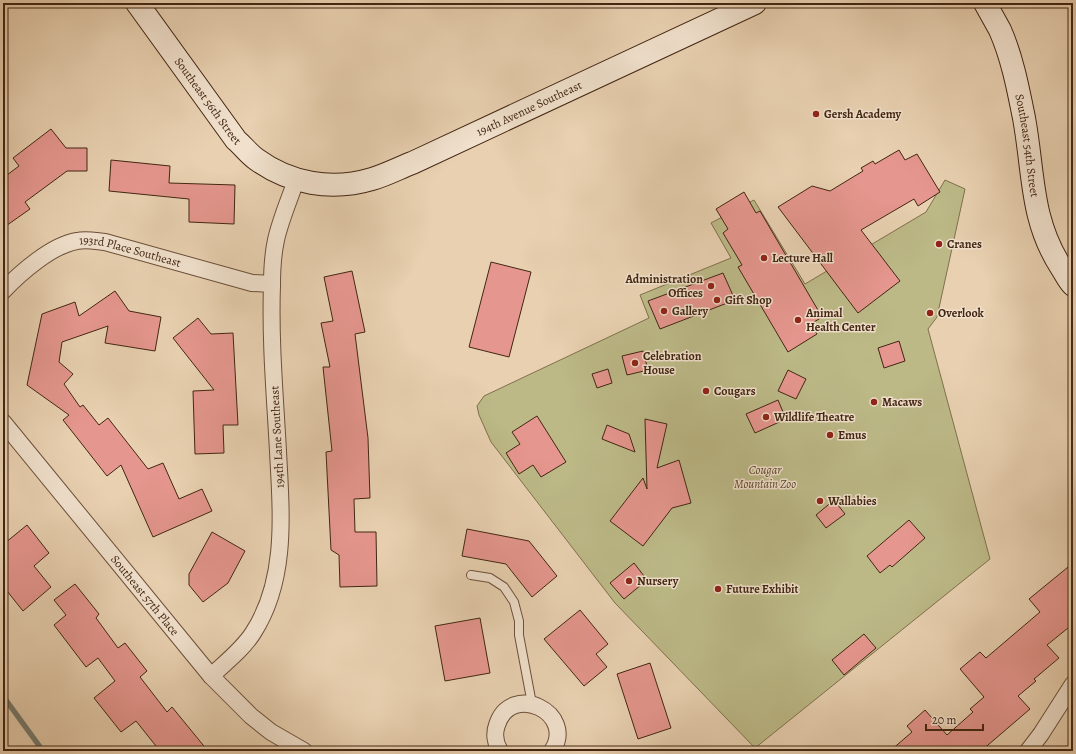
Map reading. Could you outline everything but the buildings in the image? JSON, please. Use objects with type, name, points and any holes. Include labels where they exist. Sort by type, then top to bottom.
[{"type":"street","name":"Southeast 56th Street","points":[[137,3],[236,140],[255,159],[274,171],[296,180]]},
{"type":"street","name":"194th Avenue Southeast","points":[[296,180],[323,185],[348,184],[372,179],[434,153],[755,3]]},
{"type":"street","name":"Southeast 54th Street","points":[[985,3],[1000,31],[1010,58],[1018,88],[1038,216],[1047,242],[1073,285]]},
{"type":"street","name":"194th Lane Southeast","points":[[211,676],[239,651],[253,633],[266,609],[274,584],[280,556],[281,513],[272,326],[272,284],[276,239],[296,180]]},
{"type":"street","name":"193rd Place Southeast","points":[[3,291],[26,270],[54,250],[67,243],[77,240],[105,242],[252,283],[272,284]]},
{"type":"street","name":"Southeast 57th Place","points":[[3,422],[211,676],[251,716],[271,732],[304,751]]},
{"type":"street","points":[[1028,751],[1041,734],[1073,684]]},
{"type":"street","points":[[497,750],[495,729],[498,720],[504,712],[521,704],[532,704],[540,707],[548,713],[554,721],[557,730],[557,740],[552,751]]},
{"type":"lane","points":[[471,575],[490,578],[504,586],[514,602],[519,621],[519,635],[532,704]]},
{"type":"green space","name":"Cougar Mountain Zoo","points":[[945,180],[965,189],[937,317],[928,329],[990,559],[755,748],[615,603],[491,442],[479,415],[477,406],[484,396],[649,318],[640,295],[731,258],[711,223],[754,200],[805,284],[926,212]]},
{"type":"waterway","points":[[3,696],[43,751]]},
{"type":"place","name":"Gersh Academy","points":[[816,114]]},
{"type":"place","name":"Cranes","points":[[939,244]]},
{"type":"place","name":"Lecture Hall","points":[[764,258]]},
{"type":"place","name":"Administration Offices","points":[[711,286]]},
{"type":"place","name":"Gift Shop","points":[[717,300]]},
{"type":"place","name":"Gallery","points":[[664,311]]},
{"type":"place","name":"Overlook","points":[[930,313]]},
{"type":"place","name":"Animal Health Center","points":[[798,320]]},
{"type":"place","name":"Celebration House","points":[[635,363]]},
{"type":"place","name":"Cougars","points":[[706,391]]},
{"type":"place","name":"Macaws","points":[[874,402]]},
{"type":"place","name":"Wildlife Theatre","points":[[766,417]]},
{"type":"place","name":"Emus","points":[[830,435]]},
{"type":"place","name":"Wallabies","points":[[820,501]]},
{"type":"place","name":"Nursery","points":[[629,581]]},
{"type":"place","name":"Future Exhibit","points":[[718,589]]}]
